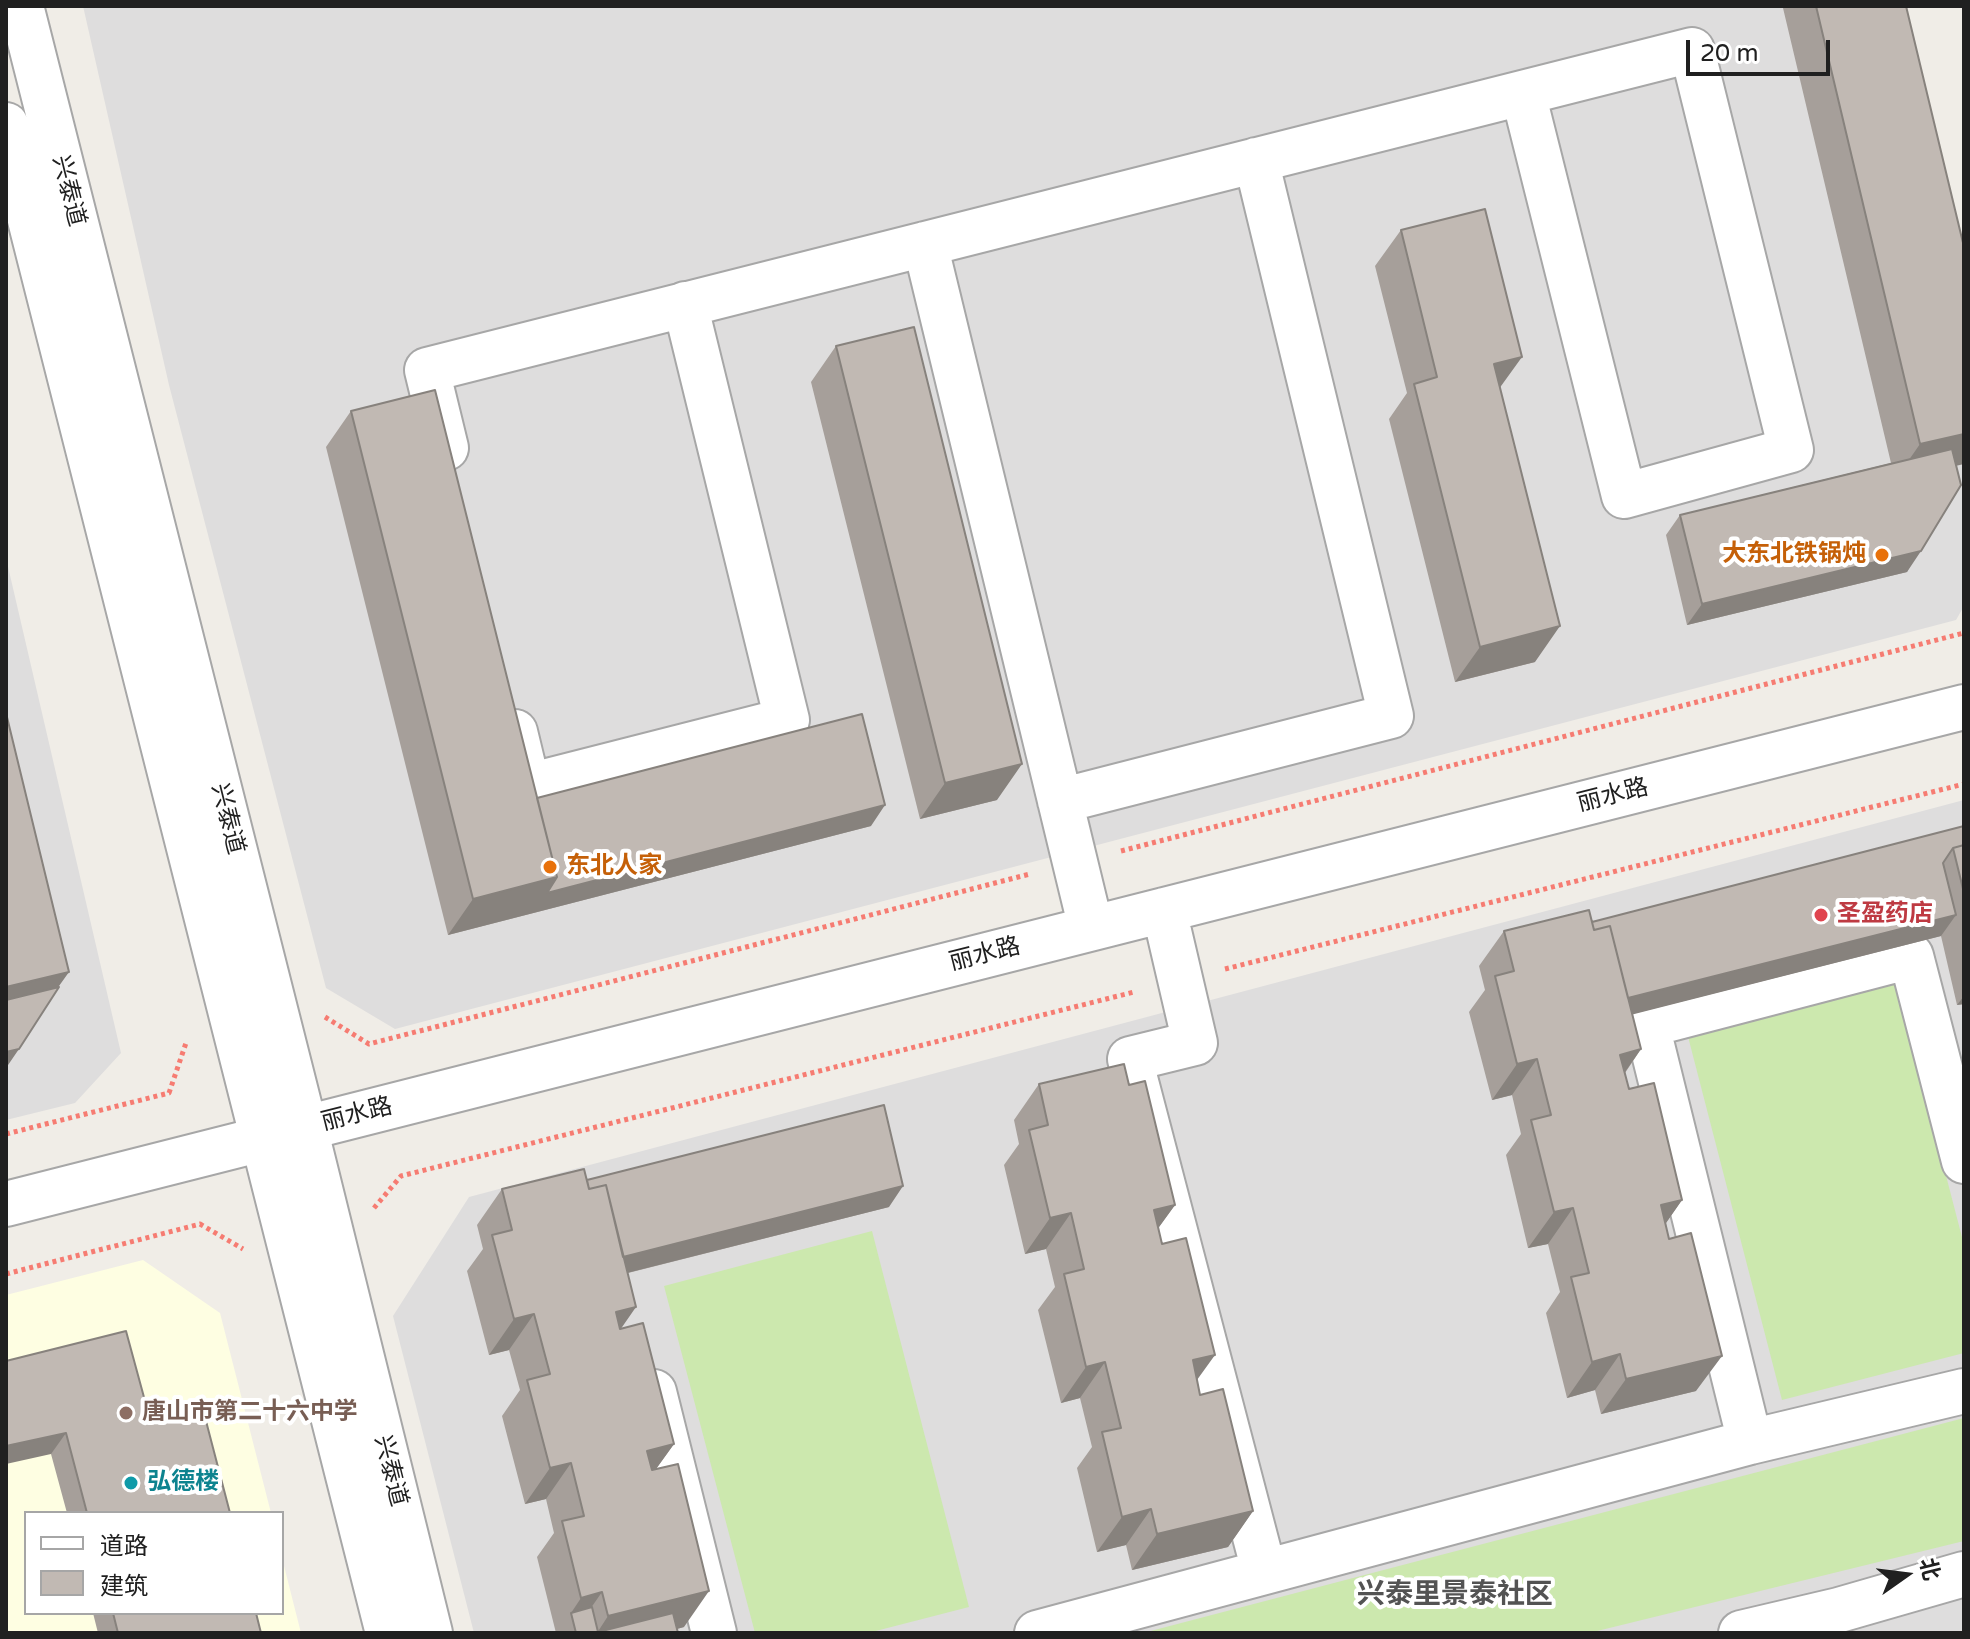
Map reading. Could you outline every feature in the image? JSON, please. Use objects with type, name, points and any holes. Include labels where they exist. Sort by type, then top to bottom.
[{"type":"street","name":"兴泰道","points":[[21,6],[430,1633]]},
{"type":"street","points":[[457,493],[427,370],[1692,50],[1791,450],[1624,496],[1523,93]]},
{"type":"street","name":"兴泰道","points":[[6,125],[388,1633]]},
{"type":"street","points":[[1060,801],[1391,716],[1256,160]]},
{"type":"street","points":[[925,244],[1091,928]]},
{"type":"street","points":[[506,693],[528,786],[787,720],[685,304]]},
{"type":"street","name":"丽水路","points":[[6,1204],[1964,707]]},
{"type":"street","points":[[1164,910],[1195,1043],[1130,1059],[1264,1571]]},
{"type":"street","points":[[1750,1442],[1647,1025],[1911,956],[1964,1161]]},
{"type":"street","points":[[646,1362],[714,1633]]},
{"type":"street","points":[[1037,1633],[1750,1442],[1964,1391]]},
{"type":"street","points":[[1741,1633],[1842,1621],[1964,1574]]},
{"type":"path","points":[[364,1219],[401,1176],[1964,784]]},
{"type":"path","points":[[6,1134],[169,1093],[188,1042],[184,1027]]},
{"type":"path","points":[[6,1274],[200,1224],[244,1249]]},
{"type":"shaded area","points":[[83,6],[1901,6],[1964,266],[1964,606],[1956,620],[395,1029],[326,988],[169,385]]},
{"type":"shaded area","points":[[6,558],[121,1053],[75,1103],[6,1120]]},
{"type":"shaded area","points":[[1964,800],[1964,1633],[474,1633],[393,1316],[469,1197]]},
{"type":"shaded area","name":"唐山市第二十六中学","points":[[143,1260],[220,1313],[270,1511],[24,1511],[24,1615],[284,1615],[284,1566],[301,1633],[6,1633],[6,1295]]},
{"type":"green space","points":[[1893,971],[1964,1245],[1964,1353],[1782,1400],[1685,1025]]},
{"type":"green space","points":[[872,1231],[969,1607],[868,1633],[755,1633],[664,1286]]},
{"type":"green space","points":[[1964,1418],[1964,1541],[1589,1633],[1143,1633]]},
{"type":"building","points":[[1816,6],[1906,6],[1964,247],[1964,434],[1920,444]]},
{"type":"building","points":[[1485,209],[1522,357],[1494,364],[1560,626],[1480,647],[1414,384],[1437,377],[1401,230]]},
{"type":"building","points":[[914,327],[1022,764],[945,783],[836,346]]},
{"type":"building","points":[[435,390],[557,877],[473,899],[351,411]]},
{"type":"building","points":[[1952,449],[1961,485],[1921,551],[1702,604],[1680,515]]},
{"type":"building","points":[[6,713],[69,972],[6,987]]},
{"type":"building","points":[[862,714],[885,805],[547,893],[557,877],[537,798]]},
{"type":"building","points":[[1964,826],[1964,845],[1953,848],[1943,863],[1956,915],[1628,998],[1610,926],[1594,930],[1592,922]]},
{"type":"building","points":[[1964,845],[1964,893],[1953,848]]},
{"type":"building","points":[[1589,910],[1594,930],[1610,926],[1641,1049],[1620,1055],[1629,1089],[1654,1083],[1682,1200],[1661,1205],[1669,1239],[1691,1233],[1722,1356],[1626,1379],[1620,1354],[1592,1362],[1571,1277],[1589,1273],[1573,1208],[1554,1212],[1531,1120],[1551,1115],[1537,1059],[1517,1064],[1495,976],[1514,971],[1504,931]]},
{"type":"building","points":[[59,987],[19,1049],[6,1052],[6,1000]]},
{"type":"building","points":[[1124,1064],[1129,1085],[1145,1081],[1175,1205],[1154,1210],[1162,1244],[1186,1238],[1215,1355],[1193,1360],[1200,1395],[1223,1389],[1253,1511],[1157,1534],[1151,1509],[1122,1517],[1102,1432],[1121,1428],[1105,1362],[1086,1367],[1064,1274],[1084,1269],[1071,1213],[1050,1218],[1029,1130],[1048,1125],[1039,1084]]},
{"type":"building","points":[[884,1105],[903,1186],[623,1257],[606,1185],[589,1189],[587,1180]]},
{"type":"building","points":[[584,1169],[589,1189],[606,1185],[636,1307],[616,1312],[620,1329],[643,1323],[674,1444],[647,1451],[652,1470],[678,1464],[709,1591],[608,1616],[602,1592],[581,1598],[562,1521],[584,1516],[571,1463],[550,1468],[527,1380],[550,1374],[534,1314],[514,1319],[492,1235],[512,1230],[502,1189]]},
{"type":"building","points":[[126,1331],[148,1412],[200,1398],[229,1511],[86,1511],[66,1433],[6,1446],[6,1361]]},
{"type":"building","points":[[592,1607],[598,1632],[673,1613],[678,1633],[576,1633],[571,1613]]},
{"type":"building","points":[[114,1615],[256,1615],[261,1633],[118,1633]]},
{"type":"place","name":"大东北铁锅炖","points":[[1882,555]]},
{"type":"place","name":"东北人家","points":[[550,867]]},
{"type":"place","name":"圣盈药店","points":[[1821,915]]},
{"type":"place","name":"唐山市第二十六中学","points":[[126,1413]]},
{"type":"place","name":"弘德楼","points":[[131,1483]]},
{"type":"district","name":"兴泰里景泰社区","points":[[1455,1596]]}]
